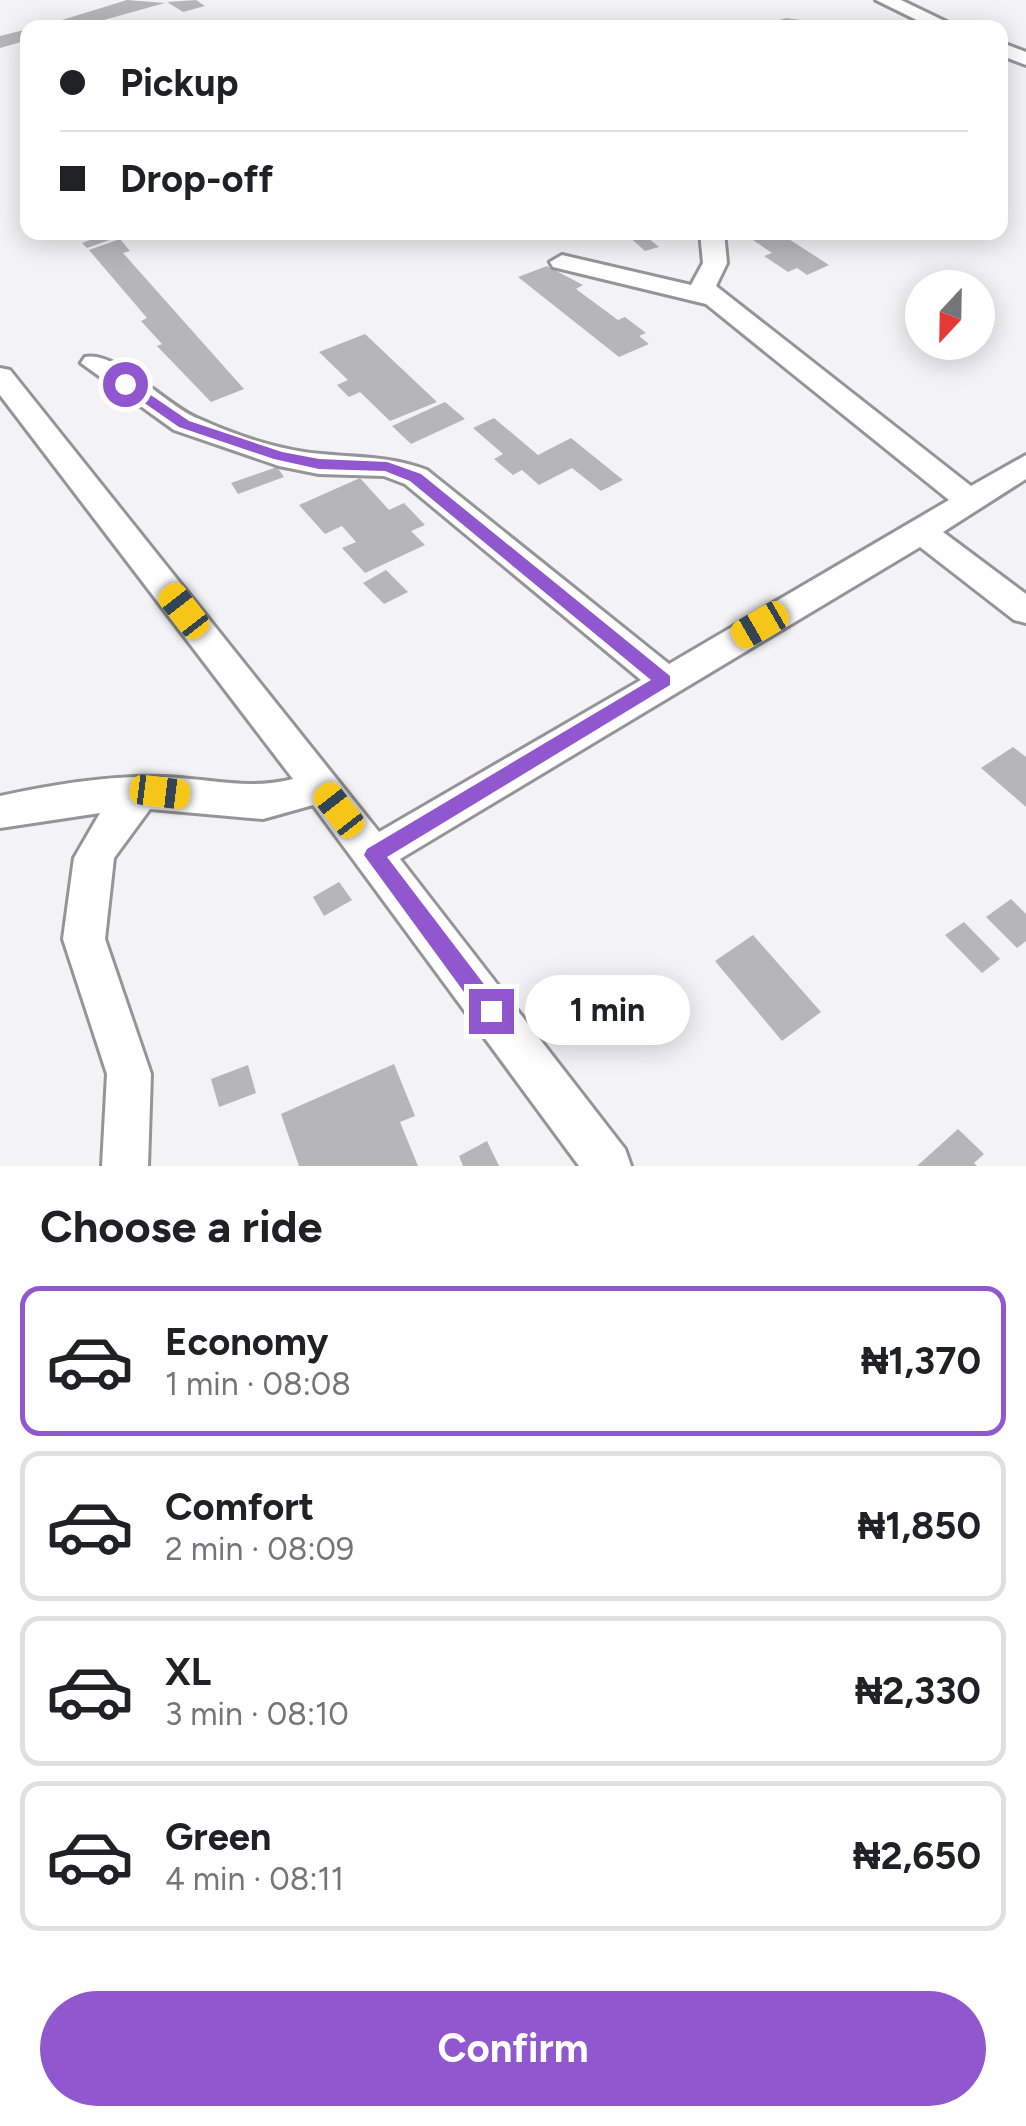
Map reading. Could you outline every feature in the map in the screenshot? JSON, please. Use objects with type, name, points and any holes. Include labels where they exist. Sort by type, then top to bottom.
[{"type":"street","points":[[885,0],[931,20]]},
{"type":"street","points":[[712,240],[714,264],[702,288],[970,500]]},
{"type":"street","points":[[562,262],[717,300]]},
{"type":"street","points":[[96,363],[184,424],[279,456],[319,464],[387,466],[416,477],[664,680]]},
{"type":"street","points":[[0,376],[374,855],[608,1166]]},
{"type":"street","points":[[374,855],[664,680],[921,532],[1026,464]]},
{"type":"street","points":[[921,532],[1026,611]]},
{"type":"street","points":[[0,812],[41,803],[160,792],[263,803],[321,787]]},
{"type":"street","points":[[125,1166],[130,1074],[84,939],[94,858],[106,833],[140,794]]},
{"type":"building","points":[[127,0],[165,3],[104,20],[62,20]]},
{"type":"building","points":[[196,0],[205,6],[183,12],[167,2]]},
{"type":"building","points":[[20,31],[20,42],[0,48],[0,36]]},
{"type":"building","points":[[90,240],[109,240],[87,248],[82,243]]},
{"type":"building","points":[[121,240],[130,251],[123,253],[244,389],[211,402],[157,346],[162,344],[141,321],[147,318],[89,250]]},
{"type":"building","points":[[633,240],[651,240],[659,247],[645,251]]},
{"type":"building","points":[[753,240],[790,240],[829,265],[807,275],[797,268],[788,272],[764,256],[772,253]]},
{"type":"building","points":[[547,266],[583,285],[576,289],[618,320],[625,317],[646,333],[639,336],[649,344],[619,357],[518,277]]},
{"type":"building","points":[[365,334],[437,402],[390,421],[360,392],[349,397],[337,385],[348,380],[319,352]]},
{"type":"building","points":[[445,402],[465,419],[411,444],[392,426]]},
{"type":"building","points":[[494,418],[538,455],[571,438],[623,480],[601,491],[572,468],[539,485],[522,470],[513,475],[494,459],[503,454],[473,428]]},
{"type":"building","points":[[277,467],[284,477],[238,494],[231,483]]},
{"type":"building","points":[[360,478],[389,510],[404,503],[425,525],[411,531],[425,545],[365,573],[342,548],[356,542],[342,526],[325,534],[299,505]]},
{"type":"building","points":[[386,570],[408,592],[384,604],[363,583]]},
{"type":"building","points":[[1013,747],[1026,757],[1026,807],[981,768]]},
{"type":"building","points":[[339,882],[352,900],[324,916],[313,897]]},
{"type":"building","points":[[1011,899],[1026,914],[1026,941],[1017,948],[986,917]]},
{"type":"building","points":[[964,922],[1000,959],[982,973],[945,935]]},
{"type":"building","points":[[753,935],[821,1012],[782,1041],[715,961]]},
{"type":"building","points":[[394,1064],[415,1116],[400,1122],[418,1166],[299,1166],[281,1114]]},
{"type":"building","points":[[248,1065],[256,1093],[219,1107],[211,1079]]},
{"type":"building","points":[[958,1129],[984,1154],[974,1163],[977,1166],[917,1166]]},
{"type":"building","points":[[487,1141],[499,1166],[463,1166],[459,1156]]},
{"type":"route","points":[[125,384],[184,424],[279,456],[319,464],[387,466],[416,477],[664,680],[374,855],[491,1011]]}]
